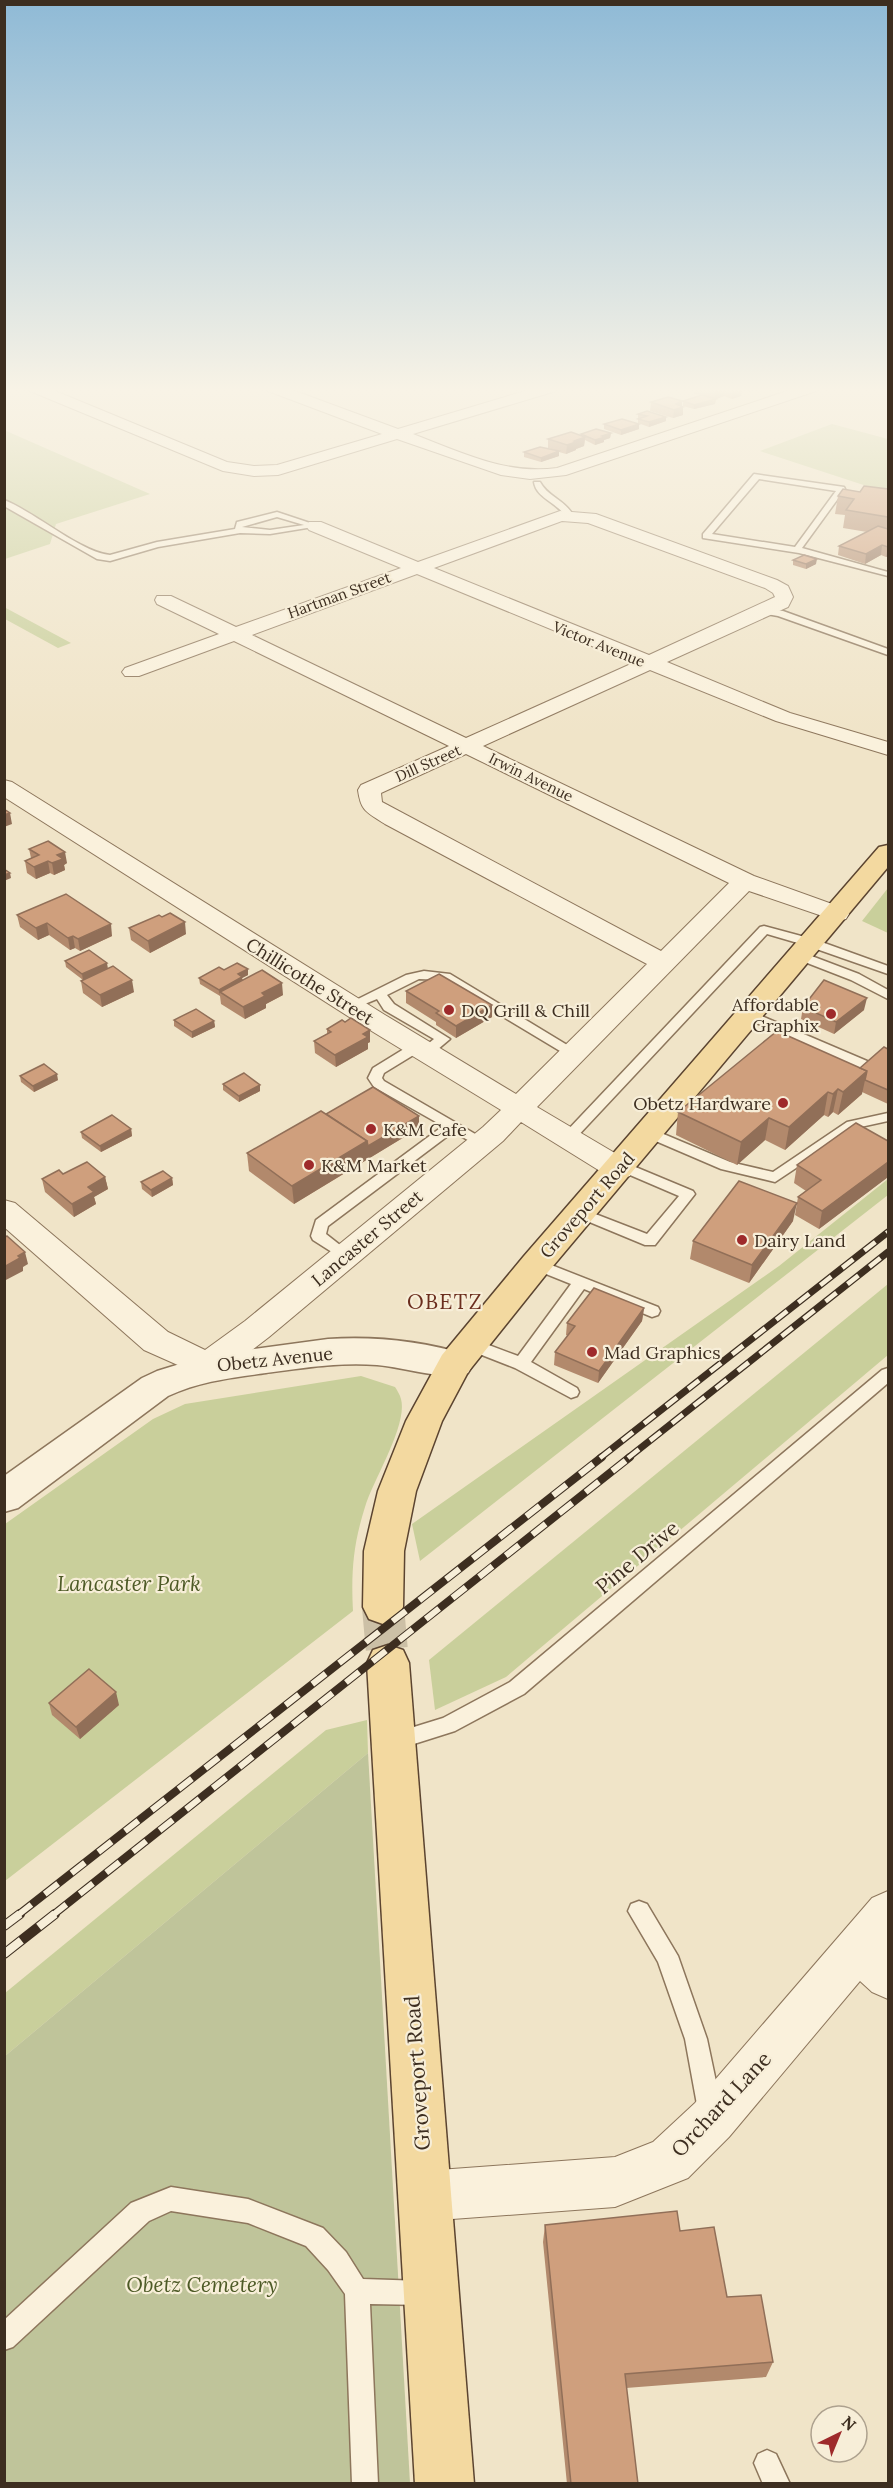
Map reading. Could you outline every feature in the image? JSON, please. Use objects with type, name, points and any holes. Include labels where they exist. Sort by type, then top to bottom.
[{"type":"main road","name":"Groveport Road","points":[[383,1607],[384,1551],[397,1491],[424,1420],[462,1354],[536,1264],[888,852]]},
{"type":"main road","name":"Groveport Road","points":[[388,1663],[445,2484]]},
{"type":"street","name":"Hartman Street","points":[[132,672],[546,519],[576,516]]},
{"type":"street","name":"Dill Street","points":[[576,516],[771,584],[781,590],[784,597],[780,603],[764,611],[369,790],[371,805],[439,844],[665,963]]},
{"type":"street","name":"Victor Avenue","points":[[315,526],[648,664],[783,717],[888,749]]},
{"type":"street","name":"Irwin Avenue","points":[[164,600],[746,881],[837,914]]},
{"type":"street","name":"Chillicothe Street","points":[[4,787],[350,1006],[620,1168]]},
{"type":"street","name":"Lancaster Street","points":[[4,1497],[155,1387],[207,1366],[258,1329],[346,1256],[520,1109],[746,881]]},
{"type":"street","name":"Obetz Avenue","points":[[4,1210],[156,1341],[207,1366],[311,1353],[350,1351],[462,1354]]},
{"type":"street","name":"Orchard Lane","points":[[425,2196],[615,2182],[670,2160],[873,1962],[888,1913]]},
{"type":"lane","points":[[8,504],[100,557],[110,558],[157,545],[240,531],[270,532],[315,526]]},
{"type":"lane","points":[[557,504],[576,516]]},
{"type":"lane","points":[[733,504],[706,536],[796,551],[888,574]]},
{"type":"lane","points":[[796,551],[831,504]]},
{"type":"lane","points":[[240,531],[238,527],[240,524],[277,514],[315,526]]},
{"type":"lane","points":[[764,611],[780,613],[888,652]]},
{"type":"lane","points":[[568,1138],[764,930],[806,949],[888,995]]},
{"type":"lane","points":[[806,949],[888,970]]},
{"type":"lane","points":[[350,1006],[420,974],[446,977],[575,1054]]},
{"type":"lane","points":[[380,994],[389,1007],[443,1039],[378,1071],[375,1078],[379,1084],[482,1143]]},
{"type":"lane","points":[[750,1015],[862,1064]]},
{"type":"lane","points":[[649,1133],[726,1166],[775,1177],[852,1125],[888,1117]]},
{"type":"lane","points":[[346,1256],[318,1236],[321,1224],[452,1125]]},
{"type":"lane","points":[[580,1213],[650,1241],[688,1194],[620,1168]]},
{"type":"lane","points":[[536,1264],[652,1311]]},
{"type":"lane","points":[[521,1364],[581,1282]]},
{"type":"lane","points":[[462,1354],[521,1364],[571,1392]]},
{"type":"lane","name":"Pine Drive","points":[[395,1741],[448,1725],[517,1688],[888,1374]]},
{"type":"lane","points":[[639,1911],[667,1956],[671,1967],[696,2039],[712,2120]]},
{"type":"lane","points":[[4,2338],[140,2212],[171,2199],[248,2211],[314,2237],[337,2261],[357,2291],[365,2484]]},
{"type":"lane","points":[[357,2291],[432,2293]]},
{"type":"green space","points":[[5,504],[118,504],[56,524],[50,544],[5,559]]},
{"type":"green space","points":[[4,607],[71,643],[58,648],[5,619]]},
{"type":"green space","points":[[888,888],[888,933],[862,921]]},
{"type":"green space","points":[[888,1179],[888,1195],[420,1561],[412,1524],[779,1266]]},
{"type":"green space","points":[[888,1284],[888,1355],[506,1677],[435,1710],[429,1660]]},
{"type":"green space","name":"Lancaster Park","points":[[361,1376],[395,1387],[401,1399],[402,1410],[389,1453],[365,1507],[355,1546],[352,1584],[353,1611],[5,1881],[5,1524],[153,1419],[185,1404]]},
{"type":"green space","points":[[367,1720],[368,1753],[5,2056],[5,1993],[326,1730]]},
{"type":"green space","name":"Obetz Cemetery","points":[[368,1753],[410,2483],[5,2484],[5,2056]]},
{"type":"building","points":[[850,504],[888,504],[888,517],[846,510]]},
{"type":"building","points":[[878,526],[888,529],[888,547],[882,545],[866,554],[839,546]]},
{"type":"building","points":[[804,555],[817,559],[806,564],[793,560]]},
{"type":"building","points":[[48,841],[65,852],[57,855],[63,859],[52,863],[48,861],[34,867],[25,861],[39,855],[29,849]]},
{"type":"building","points":[[66,894],[111,924],[78,939],[73,936],[68,938],[47,923],[36,928],[17,915]]},
{"type":"building","points":[[170,913],[185,922],[148,941],[129,928],[159,915],[162,917]]},
{"type":"building","points":[[89,950],[107,963],[82,974],[65,961]]},
{"type":"building","points":[[237,963],[248,969],[238,974],[242,977],[219,990],[199,978],[219,967],[224,970]]},
{"type":"building","points":[[113,966],[132,980],[100,995],[81,981]]},
{"type":"building","points":[[262,970],[282,983],[262,993],[265,996],[243,1007],[220,992]]},
{"type":"building","points":[[439,974],[492,1005],[456,1026],[436,1013],[439,1011],[406,991]]},
{"type":"building","points":[[824,980],[867,998],[836,1022],[803,1007]]},
{"type":"building","points":[[196,1009],[214,1021],[192,1032],[174,1020]]},
{"type":"building","points":[[351,1018],[370,1030],[363,1034],[368,1037],[335,1055],[314,1041],[331,1032],[327,1029],[342,1020],[345,1022]]},
{"type":"building","name":"Obetz Hardware","points":[[777,1031],[867,1071],[843,1092],[838,1089],[833,1094],[828,1092],[789,1127],[769,1118],[741,1142],[678,1112]]},
{"type":"building","points":[[884,1047],[888,1049],[888,1090],[865,1080],[867,1071],[860,1068]]},
{"type":"building","points":[[44,1064],[57,1074],[33,1086],[20,1076]]},
{"type":"building","points":[[244,1073],[260,1085],[239,1096],[223,1084]]},
{"type":"building","points":[[373,1087],[419,1116],[368,1146],[367,1141],[326,1114]]},
{"type":"building","points":[[321,1111],[367,1141],[292,1186],[247,1153]]},
{"type":"building","points":[[112,1115],[131,1129],[100,1146],[81,1132]]},
{"type":"building","points":[[856,1123],[888,1141],[888,1162],[822,1211],[798,1197],[821,1180],[797,1165]]},
{"type":"building","points":[[87,1162],[105,1177],[88,1187],[94,1192],[72,1204],[42,1179],[59,1170],[63,1174]]},
{"type":"building","points":[[163,1171],[172,1178],[151,1190],[141,1182]]},
{"type":"building","name":"Dairy Land","points":[[739,1181],[797,1203],[752,1265],[693,1241]]},
{"type":"building","points":[[7,1236],[25,1252],[18,1256],[20,1258],[4,1267],[4,1238]]},
{"type":"building","name":"Mad Graphics","points":[[594,1288],[644,1308],[599,1371],[555,1352],[575,1326],[567,1323]]},
{"type":"building","points":[[89,1669],[116,1692],[76,1727],[49,1703]]},
{"type":"building","points":[[677,2211],[680,2231],[714,2227],[727,2297],[761,2295],[773,2362],[625,2374],[638,2484],[571,2484],[545,2225]]},
{"type":"tunnel","points":[[383,1607],[388,1663]]},
{"type":"railway","points":[[600,1458],[888,1232]]},
{"type":"railway","points":[[628,1458],[888,1252]]},
{"type":"railway","points":[[18,1915],[602,1457]]},
{"type":"railway","points":[[53,1915],[630,1457]]},
{"type":"railway","points":[[4,1926],[20,1914]]},
{"type":"railway","points":[[4,1954],[55,1914]]},
{"type":"place","name":"DQ Grill & Chill","points":[[449,1010]]},
{"type":"place","name":"Affordable Graphix","points":[[831,1014]]},
{"type":"place","name":"Obetz Hardware","points":[[783,1103]]},
{"type":"place","name":"K&M Cafe","points":[[371,1129]]},
{"type":"place","name":"K&M Market","points":[[309,1165]]},
{"type":"place","name":"Dairy Land","points":[[742,1240]]},
{"type":"place","name":"Mad Graphics","points":[[592,1352]]},
{"type":"district","name":"OBETZ","points":[[445,1301]]}]
